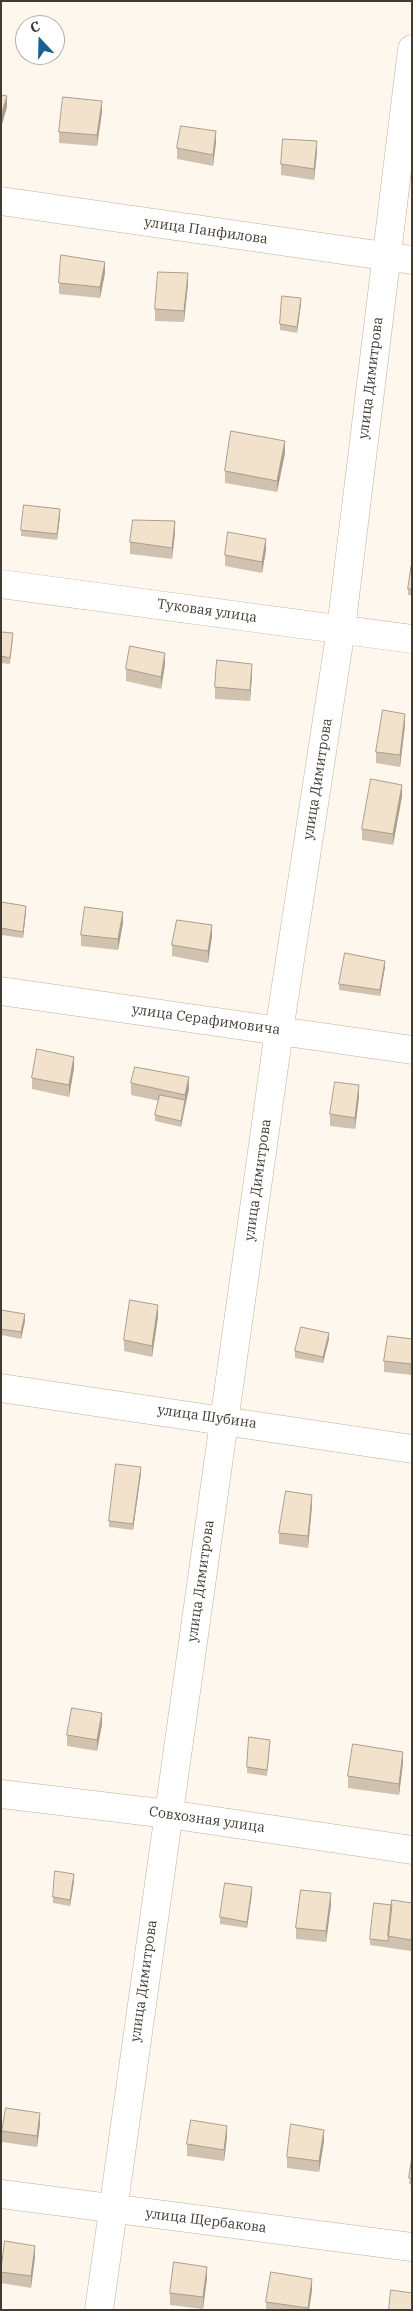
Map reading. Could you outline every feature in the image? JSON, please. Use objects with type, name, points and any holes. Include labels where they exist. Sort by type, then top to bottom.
[{"type":"street","name":"улица Димитрова","points":[[98,2310],[279,1031],[399,258],[412,49]]},
{"type":"street","name":"улица Панфилова","points":[[1,201],[399,258]]},
{"type":"street","name":"Туковая улица","points":[[1,584],[412,640]]},
{"type":"street","name":"улица Серафимовича","points":[[1,991],[412,1050]]},
{"type":"street","name":"улица Шубина","points":[[1,1388],[412,1449]]},
{"type":"street","name":"Совхозная улица","points":[[1,1794],[168,1814],[412,1850]]},
{"type":"street","name":"улица Щербакова","points":[[1,2194],[412,2247]]},
{"type":"building","points":[[1,95],[7,96],[1,116]]},
{"type":"building","points":[[63,97],[102,101],[97,135],[59,132]]},
{"type":"building","points":[[181,126],[216,131],[213,155],[177,148]]},
{"type":"building","points":[[283,139],[317,141],[314,169],[281,164]]},
{"type":"building","points":[[61,255],[105,262],[100,287],[59,283]]},
{"type":"building","points":[[158,272],[188,273],[184,311],[155,309]]},
{"type":"building","points":[[282,296],[301,298],[297,327],[280,324]]},
{"type":"building","points":[[231,431],[285,441],[277,481],[225,471]]},
{"type":"building","points":[[24,505],[60,509],[57,534],[21,530]]},
{"type":"building","points":[[133,520],[175,521],[172,548],[130,542]]},
{"type":"building","points":[[228,532],[266,539],[262,562],[225,555]]},
{"type":"building","points":[[412,561],[412,589],[408,589]]},
{"type":"building","points":[[1,632],[13,633],[10,658],[1,656]]},
{"type":"building","points":[[130,646],[165,653],[161,677],[126,669]]},
{"type":"building","points":[[217,660],[252,664],[250,690],[215,687]]},
{"type":"building","points":[[383,710],[405,714],[400,755],[376,752]]},
{"type":"building","points":[[371,779],[402,785],[393,834],[362,829]]},
{"type":"building","points":[[1,902],[26,906],[23,932],[1,928]]},
{"type":"building","points":[[85,907],[123,912],[118,939],[81,935]]},
{"type":"building","points":[[177,920],[212,925],[208,951],[172,945]]},
{"type":"building","points":[[345,953],[385,961],[380,990],[339,984]]},
{"type":"building","points":[[37,1049],[74,1057],[69,1085],[32,1078]]},
{"type":"building","points":[[135,1067],[189,1077],[185,1095],[131,1083]]},
{"type":"building","points":[[335,1082],[359,1085],[355,1118],[330,1114]]},
{"type":"building","points":[[160,1095],[185,1100],[181,1121],[155,1115]]},
{"type":"building","points":[[130,1300],[158,1305],[152,1346],[124,1340]]},
{"type":"building","points":[[1,1310],[25,1314],[21,1332],[1,1329]]},
{"type":"building","points":[[301,1327],[329,1333],[323,1357],[295,1351]]},
{"type":"building","points":[[388,1336],[412,1339],[412,1364],[384,1361]]},
{"type":"building","points":[[116,1464],[141,1467],[133,1524],[109,1521]]},
{"type":"building","points":[[286,1491],[312,1495],[308,1536],[279,1533]]},
{"type":"building","points":[[72,1708],[102,1713],[97,1740],[67,1735]]},
{"type":"building","points":[[249,1737],[270,1740],[267,1770],[247,1767]]},
{"type":"building","points":[[353,1744],[403,1752],[399,1784],[348,1776]]},
{"type":"building","points":[[55,1871],[74,1874],[70,1900],[53,1897]]},
{"type":"building","points":[[225,1883],[252,1887],[247,1922],[220,1917]]},
{"type":"building","points":[[301,1890],[331,1893],[326,1931],[296,1928]]},
{"type":"building","points":[[392,1900],[412,1903],[411,1940],[388,1936]]},
{"type":"building","points":[[374,1903],[392,1905],[388,1941],[370,1939]]},
{"type":"building","points":[[6,2108],[40,2113],[37,2136],[2,2131]]},
{"type":"building","points":[[191,2120],[227,2126],[224,2150],[187,2144]]},
{"type":"building","points":[[291,2124],[324,2130],[319,2161],[287,2157]]},
{"type":"building","points":[[412,2157],[412,2178],[409,2178]]},
{"type":"building","points":[[5,2241],[35,2246],[31,2276],[1,2272]]},
{"type":"building","points":[[174,2262],[207,2267],[203,2297],[170,2293]]},
{"type":"building","points":[[271,2272],[312,2279],[308,2308],[266,2302]]},
{"type":"building","points":[[391,2290],[412,2293],[412,2310],[389,2310]]}]
